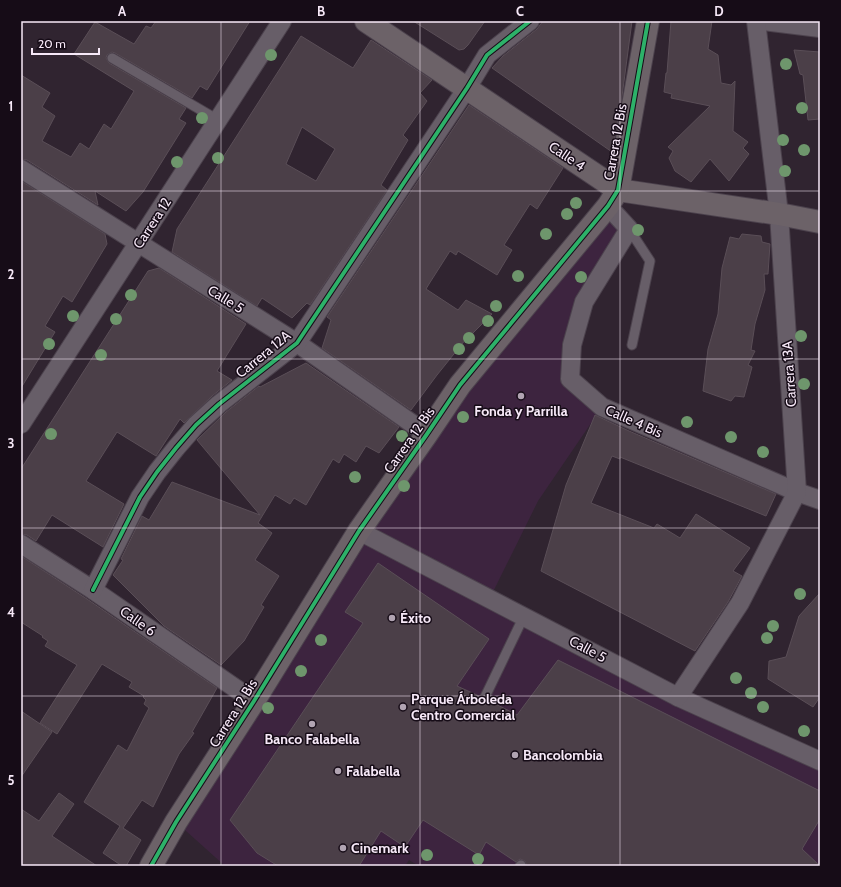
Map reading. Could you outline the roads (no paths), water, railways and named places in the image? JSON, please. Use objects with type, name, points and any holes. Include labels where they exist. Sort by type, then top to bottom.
[{"type":"street","name":"Carrera 12","points":[[21,424],[282,21]]},
{"type":"street","name":"Calle 4","points":[[366,21],[466,88],[613,198],[779,214],[820,222]]},
{"type":"street","name":"Carrera 12A","points":[[93,590],[140,497],[157,472],[196,425],[219,404],[297,344],[486,56],[530,21]]},
{"type":"street","name":"Carrera 12 Bis","points":[[151,866],[176,822],[254,701],[359,531],[460,384],[613,198],[648,21]]},
{"type":"street","name":"Carrera 13A","points":[[756,21],[779,214],[797,492]]},
{"type":"street","points":[[762,21],[820,28]]},
{"type":"street","name":"Calle 5","points":[[21,170],[297,344],[427,434]]},
{"type":"street","points":[[613,198],[629,229]]},
{"type":"street","name":"Calle 4 Bis","points":[[629,229],[584,302],[572,345],[570,379],[602,408],[797,492],[820,500]]},
{"type":"street","points":[[678,697],[740,603],[797,492]]},
{"type":"street","name":"Calle 5","points":[[359,531],[678,697],[820,762]]},
{"type":"street","name":"Calle 6","points":[[21,544],[93,590],[254,701]]},
{"type":"lane","points":[[112,58],[218,120]]},
{"type":"lane","points":[[629,229],[650,261],[632,345]]},
{"type":"lane","points":[[484,699],[524,616]]},
{"type":"place","name":"Fonda y Parrilla","points":[[521,396]]},
{"type":"place","name":"Éxito","points":[[392,618]]},
{"type":"place","name":"Parque Árboleda Centro Comercial","points":[[403,707]]},
{"type":"place","name":"Banco Falabella","points":[[312,724]]},
{"type":"place","name":"Bancolombia","points":[[515,755]]},
{"type":"place","name":"Falabella","points":[[338,771]]},
{"type":"place","name":"Cinemark","points":[[343,848]]}]
